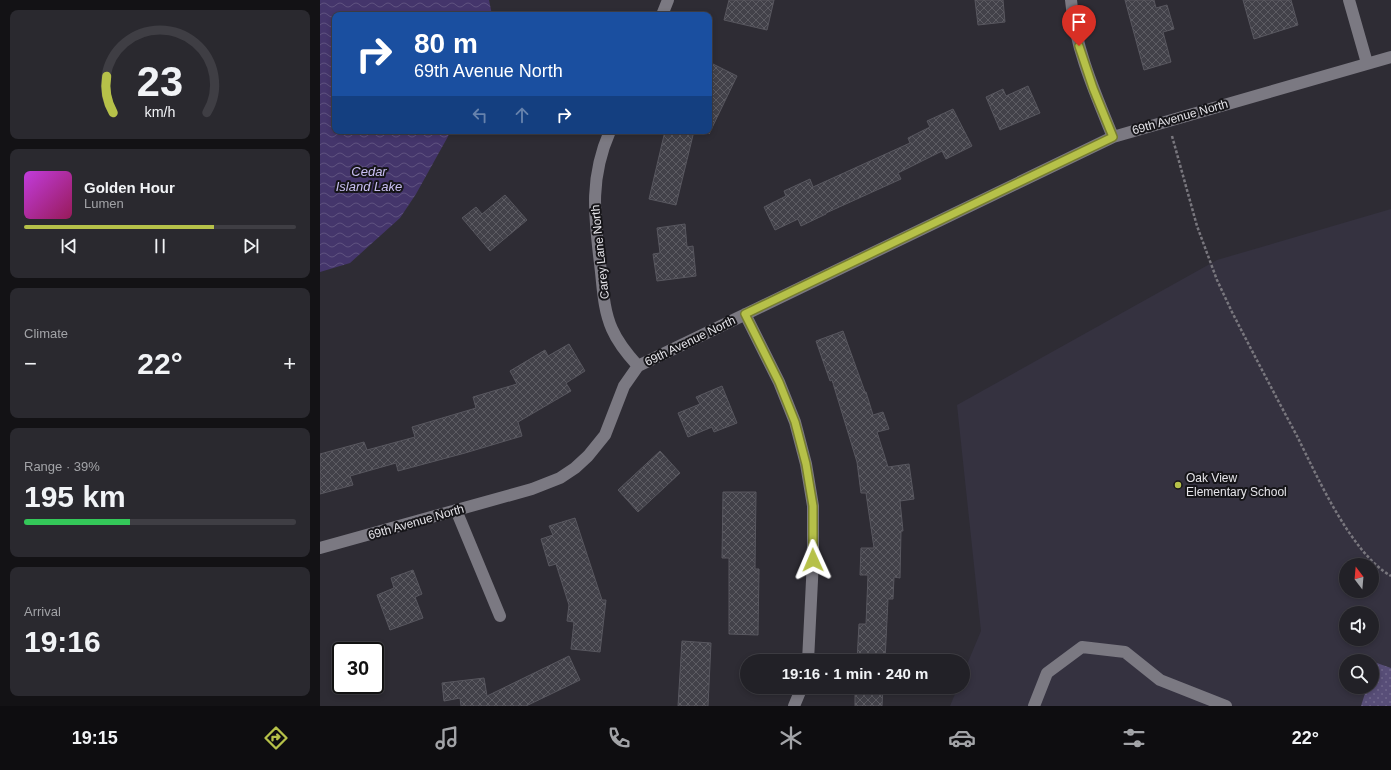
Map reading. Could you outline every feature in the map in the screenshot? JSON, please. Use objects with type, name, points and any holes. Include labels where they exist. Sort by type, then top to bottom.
[{"type":"street","points":[[663,12],[668,0]]},
{"type":"street","points":[[1071,0],[1079,46],[1093,88],[1113,137]]},
{"type":"street","points":[[1349,0],[1367,63]]},
{"type":"street","name":"69th Avenue North","points":[[320,548],[532,489],[560,478],[575,468],[588,456],[604,435],[624,386],[638,366],[1113,137],[1391,57]]},
{"type":"street","name":"Carey Lane North","points":[[609,134],[596,172],[594,201],[605,305],[611,328],[624,351],[638,366]]},
{"type":"street","points":[[745,314],[779,382],[795,422],[806,464],[813,506],[813,560],[808,654]]},
{"type":"street","points":[[456,510],[500,616]]},
{"type":"street","points":[[1034,706],[1047,674],[1082,647],[1125,652],[1160,680],[1226,706]]},
{"type":"street","points":[[794,706],[799,694]]},
{"type":"path","points":[[1168,120],[1197,226],[1217,280],[1232,312],[1332,504],[1360,548],[1382,572],[1391,576]]},
{"type":"shaded area","name":"Oak View Elementary School","points":[[1391,209],[1391,706],[950,706],[955,694],[970,694],[970,657],[981,631],[957,405],[1217,260]]},
{"type":"shaded area","points":[[1379,664],[1391,668],[1391,706],[1361,706],[1365,694],[1379,694]]},
{"type":"water","name":"Cedar Island Lake","points":[[320,0],[489,0],[491,12],[332,12],[332,134],[449,134],[416,194],[400,218],[350,263],[320,272]]},
{"type":"building","points":[[729,0],[774,0],[767,30],[724,20]]},
{"type":"building","points":[[975,0],[1003,0],[1005,22],[978,25]]},
{"type":"building","points":[[1125,0],[1154,0],[1156,8],[1167,5],[1174,29],[1163,32],[1171,62],[1144,70]]},
{"type":"building","points":[[1243,0],[1291,0],[1298,25],[1254,39]]},
{"type":"building","points":[[712,64],[737,76],[712,128]]},
{"type":"building","points":[[1028,86],[1040,113],[1000,130],[986,97],[1003,89],[1006,96]]},
{"type":"building","points":[[953,109],[972,146],[946,159],[942,151],[898,173],[901,179],[801,226],[798,219],[775,230],[764,207],[786,196],[784,191],[810,179],[813,187],[910,143],[908,138],[930,127],[927,121]]},
{"type":"building","points":[[664,134],[693,134],[676,205],[649,199]]},
{"type":"building","points":[[505,195],[527,220],[490,251],[462,218],[476,207],[482,214]]},
{"type":"building","points":[[685,224],[687,247],[693,246],[696,276],[657,281],[653,254],[660,253],[657,228]]},
{"type":"building","points":[[843,331],[873,415],[883,412],[889,429],[877,432],[888,467],[909,464],[914,499],[900,501],[903,531],[901,531],[900,578],[894,577],[893,599],[888,599],[885,654],[857,654],[859,624],[866,624],[868,575],[860,575],[861,548],[874,548],[866,493],[861,493],[857,462],[832,380],[830,381],[816,341]]},
{"type":"building","points":[[569,344],[585,371],[566,383],[571,391],[518,422],[522,436],[398,471],[396,463],[350,476],[353,485],[320,494],[320,454],[364,442],[367,450],[415,437],[412,427],[476,408],[473,397],[517,384],[510,371],[545,350],[548,356]]},
{"type":"building","points":[[722,386],[737,423],[714,432],[712,427],[688,437],[678,413],[700,404],[696,397]]},
{"type":"building","points":[[660,451],[680,473],[638,512],[618,490]]},
{"type":"building","points":[[723,492],[756,492],[755,569],[759,569],[758,635],[729,634],[729,558],[722,558]]},
{"type":"building","points":[[575,518],[602,600],[606,600],[600,652],[571,649],[574,622],[567,621],[569,605],[556,564],[549,566],[541,539],[553,535],[549,526]]},
{"type":"building","points":[[413,570],[422,594],[415,597],[423,618],[390,630],[377,595],[394,588],[391,578]]},
{"type":"building","points":[[682,641],[711,643],[708,706],[678,706]]},
{"type":"building","points":[[569,656],[580,680],[526,706],[461,706],[460,698],[444,701],[442,683],[484,678],[487,696]]},
{"type":"building","points":[[855,694],[883,694],[882,706],[855,706]]},
{"type":"place","name":"Oak View Elementary School","points":[[1178,485]]},
{"type":"route","points":[[813,560],[813,506],[806,464],[795,422],[779,382],[745,314],[1113,137],[1093,88],[1079,46]]}]
